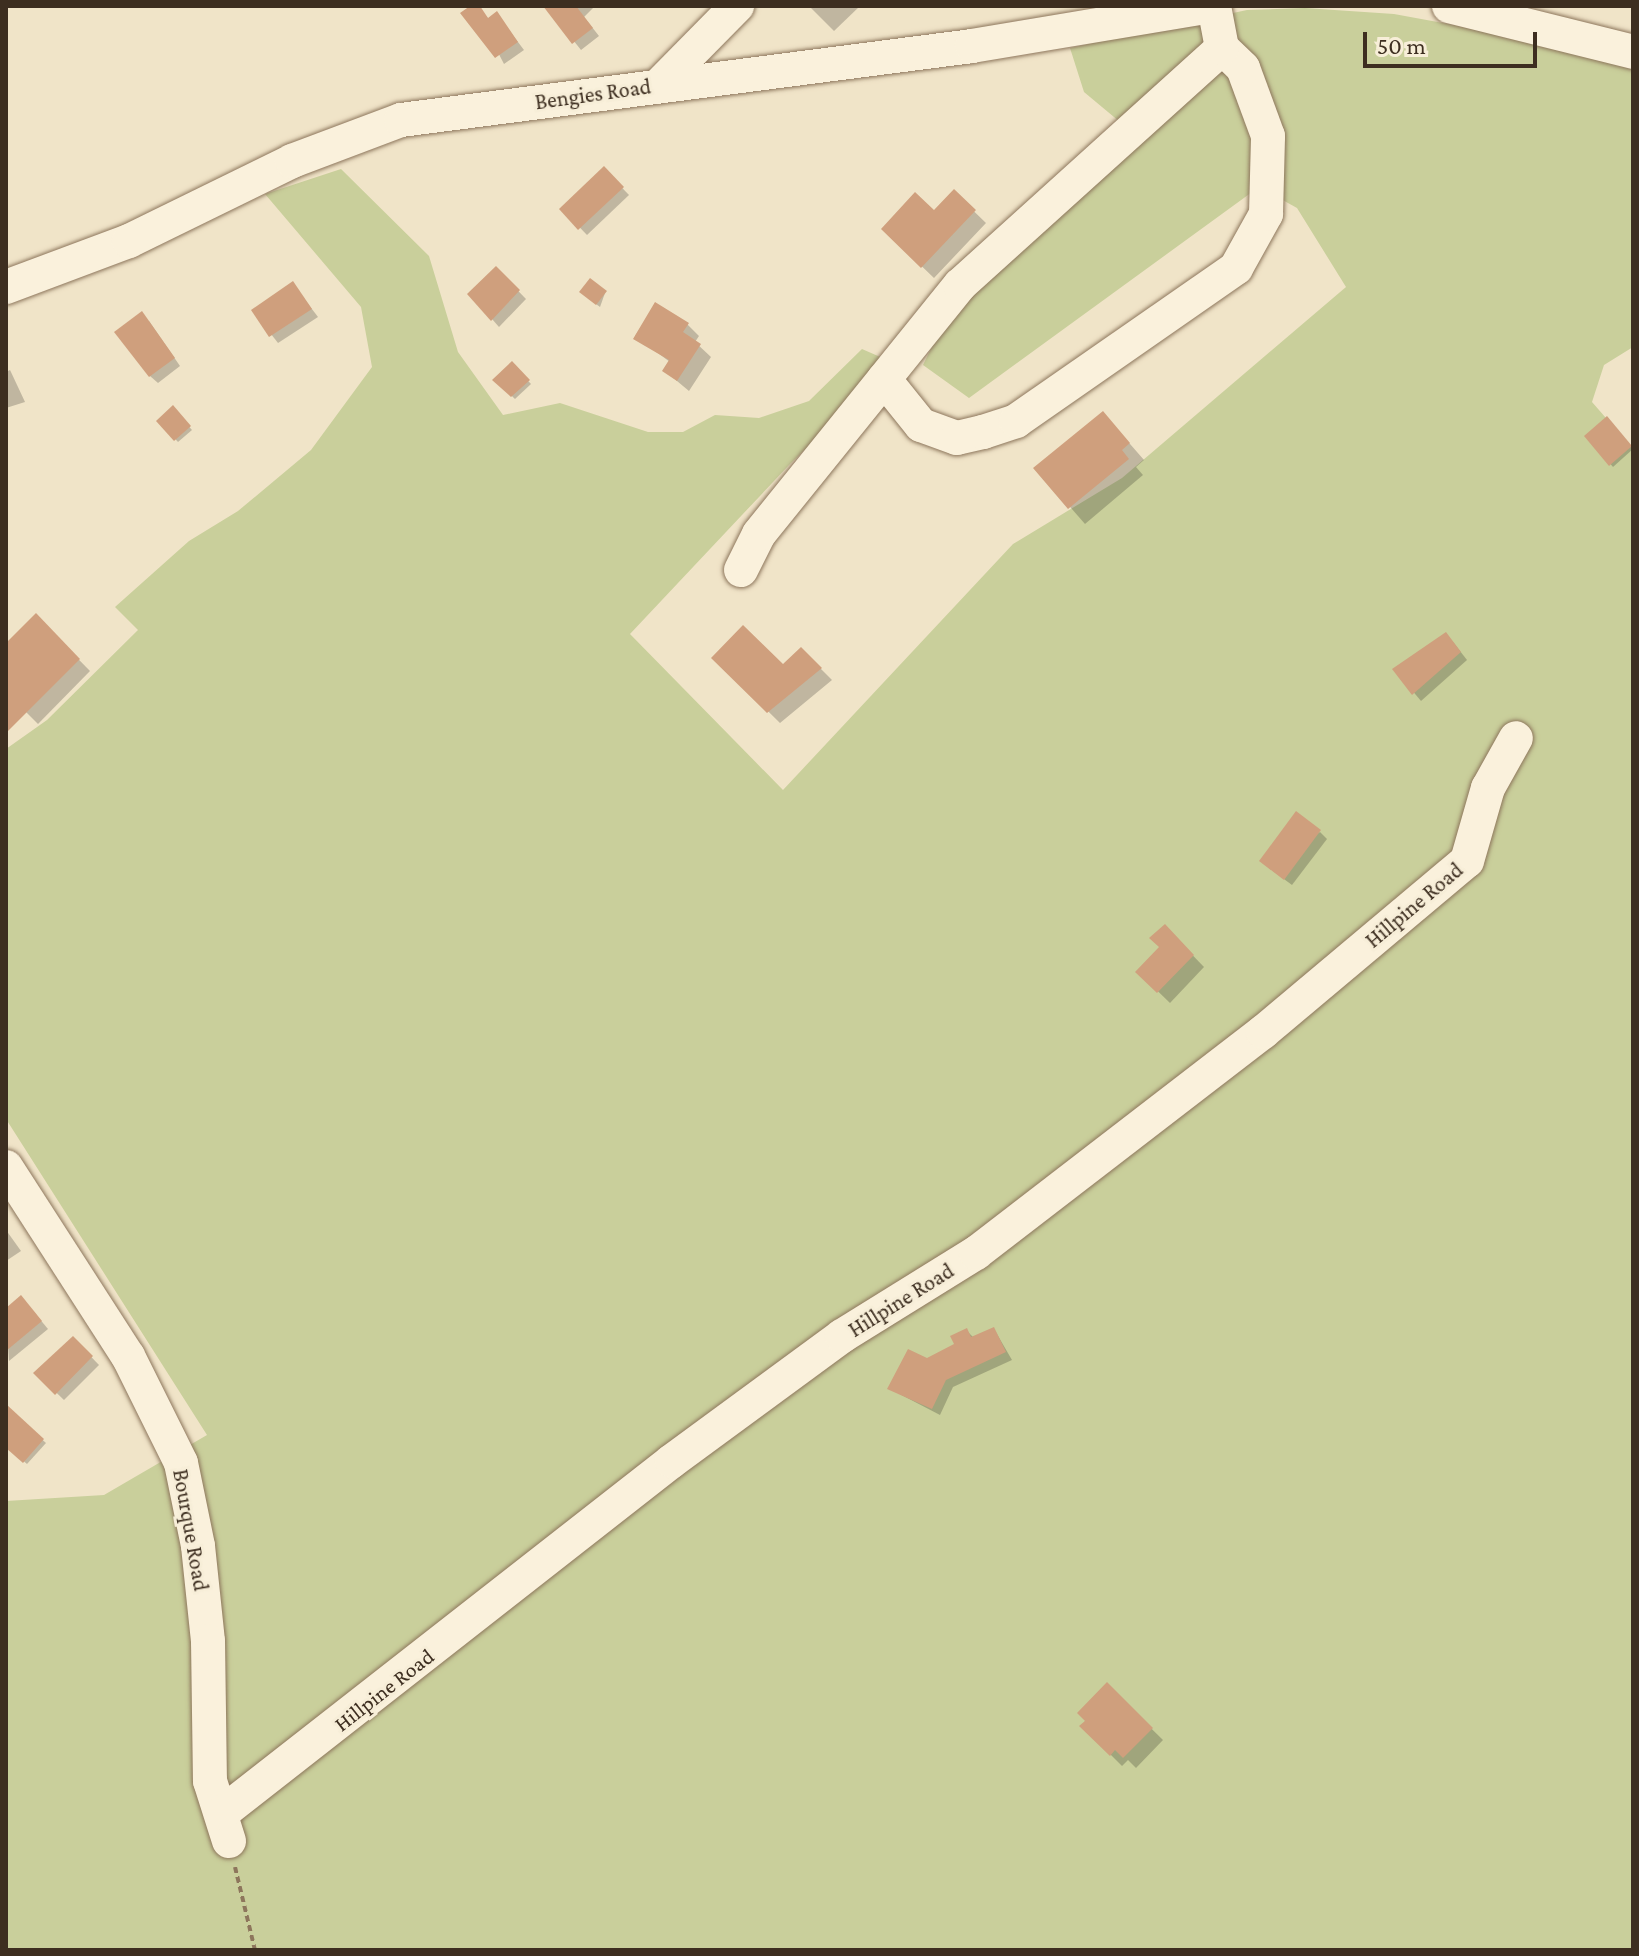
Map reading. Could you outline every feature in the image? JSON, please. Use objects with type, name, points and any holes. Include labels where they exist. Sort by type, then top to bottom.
[{"type":"street","points":[[660,84],[737,6]]},
{"type":"street","points":[[884,379],[921,425],[957,438],[983,432],[1016,421],[1236,268],[1266,214],[1268,136],[1243,68],[1222,48],[1212,6]]},
{"type":"street","name":"Bengies Road","points":[[6,287],[129,241],[292,161],[390,123],[660,84],[972,46],[1212,6]]},
{"type":"street","points":[[1449,6],[1633,52]]},
{"type":"street","points":[[741,570],[759,534],[960,285],[1222,48]]},
{"type":"street","name":"Hillpine Road","points":[[226,1827],[672,1461],[842,1336],[976,1253],[1263,1032],[1467,861],[1488,788],[1516,738]]},
{"type":"street","name":"Bourque Road","points":[[6,1167],[128,1356],[181,1463],[198,1546],[208,1641],[210,1781],[226,1827]]},
{"type":"path","points":[[226,1827],[255,1950]]},
{"type":"green space","points":[[1305,8],[1394,14],[1633,58],[1633,347],[1604,365],[1592,402],[1633,449],[1633,1950],[6,1950],[6,1501],[104,1495],[207,1435],[6,1119],[6,749],[47,720],[138,630],[115,607],[189,541],[238,511],[311,450],[372,367],[361,307],[265,194],[341,169],[429,256],[458,352],[503,415],[560,403],[648,432],[683,432],[715,415],[759,418],[809,401],[862,349],[894,363],[790,464],[630,634],[783,790],[1013,544],[1122,478],[1346,287],[1297,208],[1259,187],[969,398],[923,365],[943,324],[1126,127],[1084,92],[1070,48],[1247,10]]},
{"type":"building","points":[[470,6],[480,6],[488,18],[497,11],[518,42],[495,58],[460,13]]},
{"type":"building","points":[[543,6],[576,6],[593,28],[572,44]]},
{"type":"building","points":[[604,166],[624,187],[578,230],[559,209]]},
{"type":"building","points":[[954,189],[976,210],[921,268],[881,229],[915,192],[934,210]]},
{"type":"building","points":[[496,266],[520,290],[491,321],[467,294]]},
{"type":"building","points":[[590,278],[607,291],[596,305],[579,292]]},
{"type":"building","points":[[293,281],[312,309],[269,337],[251,310]]},
{"type":"building","points":[[655,302],[689,323],[683,332],[701,344],[677,381],[662,371],[669,360],[633,339]]},
{"type":"building","points":[[142,311],[175,358],[149,377],[114,332]]},
{"type":"building","points":[[512,361],[530,380],[511,397],[492,380]]},
{"type":"building","points":[[173,405],[191,426],[174,441],[156,421]]},
{"type":"building","points":[[1103,411],[1130,443],[1122,450],[1129,459],[1068,509],[1033,468]]},
{"type":"building","points":[[1607,416],[1632,446],[1609,466],[1584,436]]},
{"type":"building","points":[[36,613],[80,659],[6,733],[6,643]]},
{"type":"building","points":[[743,625],[783,664],[801,647],[822,668],[767,713],[711,658]]},
{"type":"building","points":[[1446,632],[1461,652],[1412,695],[1392,669]]},
{"type":"building","points":[[1296,811],[1321,830],[1284,880],[1259,861]]},
{"type":"building","points":[[1165,924],[1194,955],[1157,993],[1135,972],[1159,947],[1149,938]]},
{"type":"building","points":[[21,1295],[42,1321],[6,1351],[6,1308]]},
{"type":"building","points":[[994,1327],[1006,1352],[946,1380],[932,1409],[887,1389],[908,1349],[927,1358],[954,1344],[950,1336],[967,1328],[971,1337]]},
{"type":"building","points":[[73,1336],[93,1356],[55,1395],[33,1373]]},
{"type":"building","points":[[6,1404],[44,1439],[23,1463],[6,1448]]},
{"type":"building","points":[[1107,1682],[1153,1728],[1123,1758],[1115,1750],[1110,1756],[1079,1726],[1085,1721],[1077,1713]]}]
